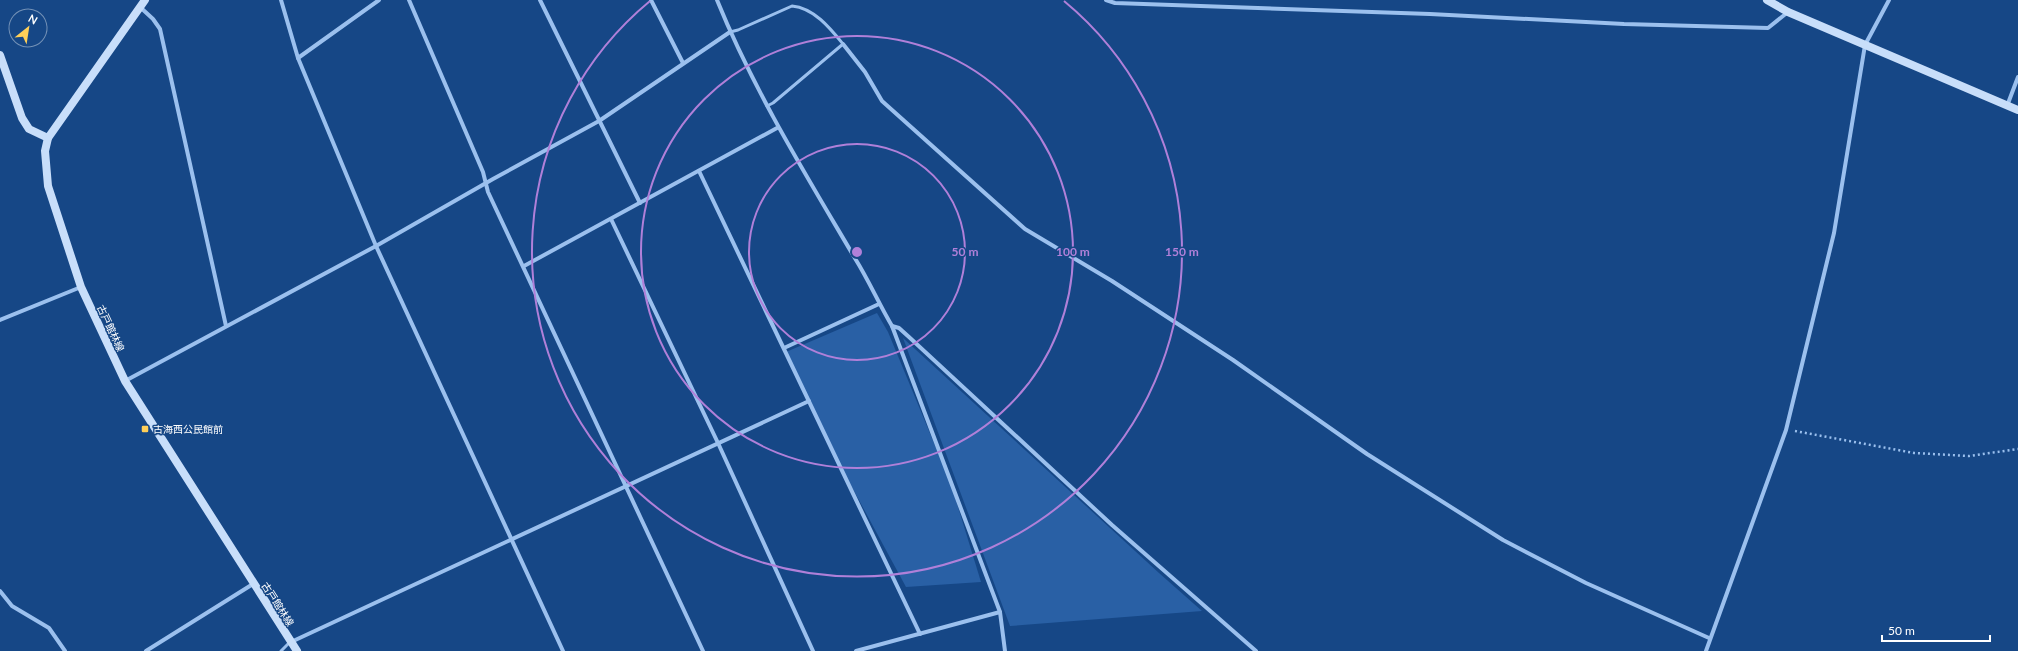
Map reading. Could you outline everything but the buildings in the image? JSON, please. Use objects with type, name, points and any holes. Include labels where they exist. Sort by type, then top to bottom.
[{"type":"main road","name":"古戸館林線","points":[[145,0],[48,138],[45,151],[48,186],[80,287],[125,381],[297,651]]},
{"type":"main road","points":[[1767,0],[1788,12],[2018,110]]},
{"type":"main road","points":[[0,56],[22,118],[29,129],[48,138]]},
{"type":"street","points":[[281,0],[298,58],[376,246],[563,651]]},
{"type":"street","points":[[298,58],[379,0]]},
{"type":"street","points":[[409,0],[483,172],[486,183],[702,651]]},
{"type":"street","points":[[540,0],[640,203]]},
{"type":"street","points":[[651,0],[683,64]]},
{"type":"street","points":[[717,0],[730,32],[777,128],[870,285],[892,326],[1000,612],[1005,651]]},
{"type":"street","points":[[1106,0],[1115,3],[1430,14],[1624,24],[1768,28],[1788,12]]},
{"type":"street","points":[[1706,651],[1709,638],[1786,430],[1834,233],[1865,44],[1889,0]]},
{"type":"street","points":[[140,7],[160,28],[226,326]]},
{"type":"street","points":[[125,381],[376,246],[486,183],[600,121],[730,32]]},
{"type":"street","points":[[843,44],[865,72],[882,101],[1025,229],[1112,281],[1285,396],[1366,454],[1503,540],[1586,582],[1709,638]]},
{"type":"street","points":[[2007,106],[2018,77]]},
{"type":"street","points":[[524,266],[777,128]]},
{"type":"street","points":[[699,171],[920,634]]},
{"type":"street","points":[[611,219],[718,443],[813,651]]},
{"type":"street","points":[[0,320],[80,287]]},
{"type":"street","points":[[784,348],[879,304]]},
{"type":"street","points":[[892,326],[899,328],[910,337],[1112,525],[1256,651]]},
{"type":"street","points":[[290,642],[809,401]]},
{"type":"street","points":[[146,651],[253,584]]},
{"type":"street","points":[[0,591],[12,606],[49,628],[65,651]]},
{"type":"street","points":[[856,651],[1000,612]]},
{"type":"lane","points":[[730,32],[738,30],[792,6],[811,13],[822,21],[843,44],[773,103],[767,106]]},
{"type":"lane","points":[[281,651],[290,642]]},
{"type":"path","points":[[1786,430],[1914,453],[1969,456],[2018,449]]},
{"type":"shaded area","points":[[877,313],[888,332],[951,484],[981,582],[906,587],[834,454],[786,352]]},
{"type":"shaded area","points":[[903,338],[1159,573],[1202,611],[1010,626]]},
{"type":"place","name":"古海西公民館前","points":[[145,429]]}]
